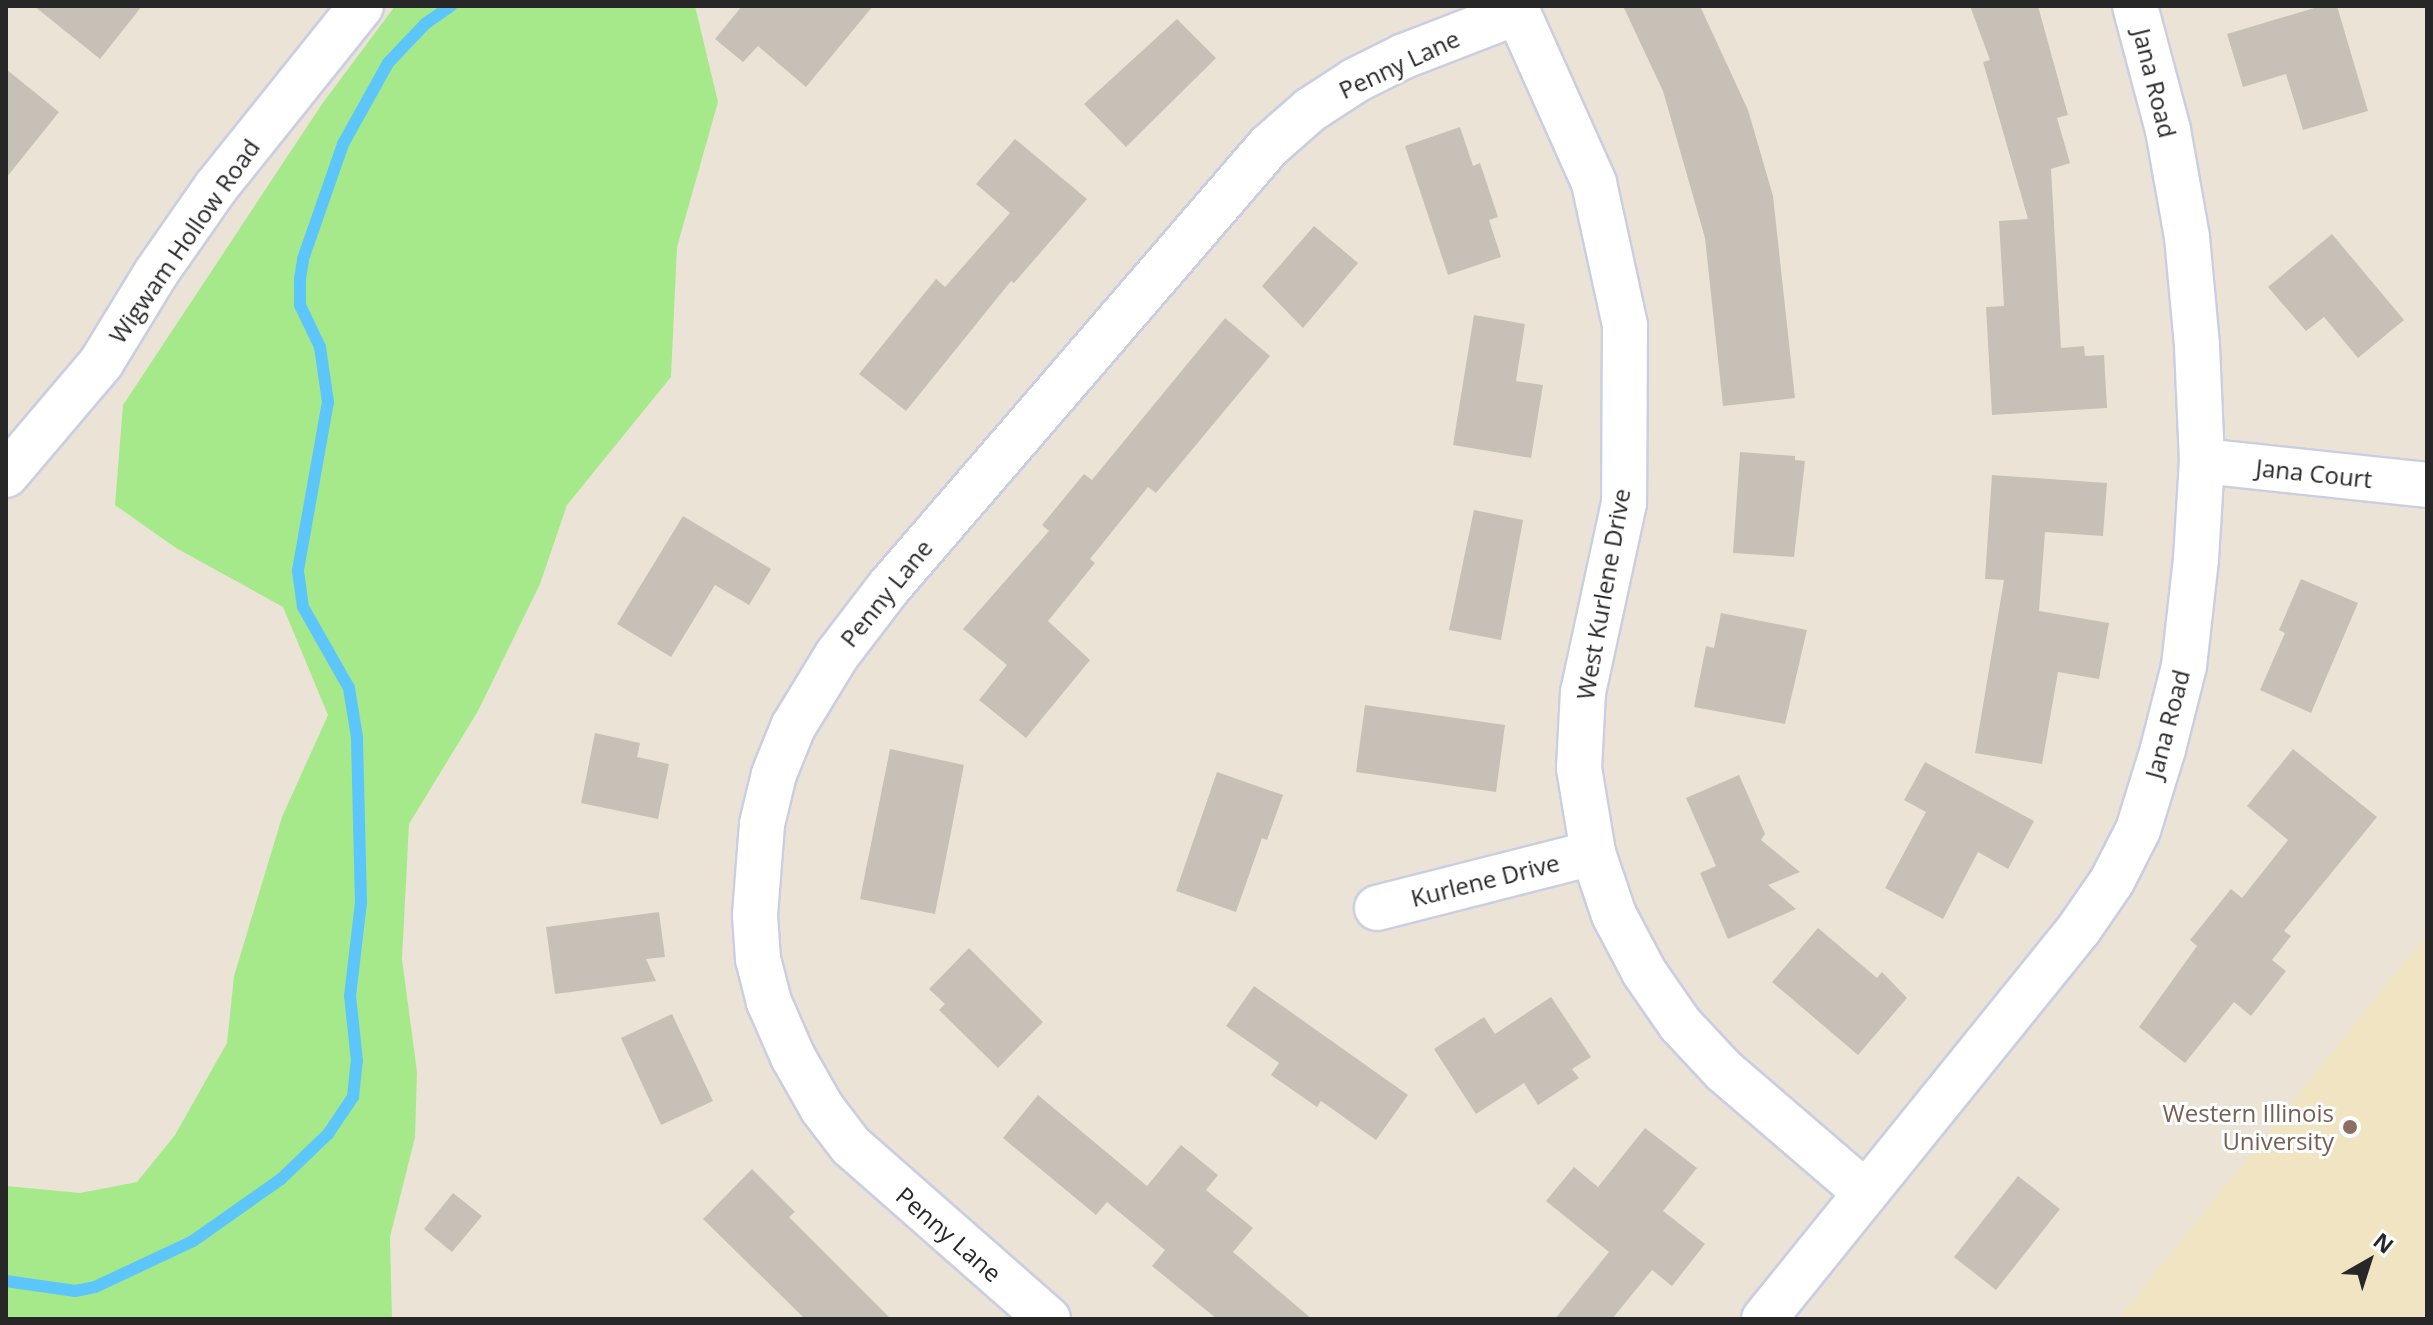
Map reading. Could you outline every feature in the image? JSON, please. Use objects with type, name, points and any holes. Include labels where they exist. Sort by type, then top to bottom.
[{"type":"street","name":"Wigwam Hollow Road","points":[[6,475],[101,363],[156,273],[216,187],[361,6]]},
{"type":"street","name":"Jana Road","points":[[1764,1319],[2079,929],[2112,881],[2138,830],[2184,666],[2202,461],[2197,345],[2187,237],[2168,130],[2135,6]]},
{"type":"street","name":"West Kurlene Drive","points":[[1516,9],[1594,183],[1625,325],[1624,503],[1615,556],[1598,608],[1583,692],[1579,768],[1593,853],[1614,915],[1644,972],[1680,1024],[1724,1071],[1866,1193]]},
{"type":"street","name":"Penny Lane","points":[[1048,1319],[851,1146],[822,1108],[793,1057],[769,1002],[758,959],[755,915],[762,824],[774,774],[793,727],[830,667],[889,587],[1269,146],[1310,110],[1356,80],[1404,56],[1516,9]]},
{"type":"street","name":"Jana Court","points":[[2202,461],[2426,485]]},
{"type":"street","name":"Kurlene Drive","points":[[1377,908],[1593,853]]},
{"type":"shaded area","name":"Western Illinois University","points":[[2427,934],[2427,1319],[2118,1319]]},
{"type":"green space","points":[[395,6],[695,6],[718,102],[677,247],[671,377],[567,505],[540,584],[478,711],[409,824],[402,959],[417,1072],[415,1137],[390,1237],[392,1319],[6,1319],[6,1186],[80,1193],[137,1182],[175,1135],[227,1043],[234,976],[282,817],[328,715],[283,607],[176,548],[115,505],[123,405],[322,104]]},
{"type":"building","points":[[34,6],[142,6],[100,59]]},
{"type":"building","points":[[742,6],[873,6],[806,87],[758,46],[743,62],[715,39]]},
{"type":"building","points":[[1623,6],[1700,6],[1748,110],[1773,196],[1795,398],[1723,406],[1705,238],[1663,91]]},
{"type":"building","points":[[1970,6],[2038,6],[2068,115],[2057,118],[2070,163],[2051,169],[2061,348],[2084,346],[2085,356],[2104,355],[2107,408],[1992,415],[1986,307],[2004,306],[1999,221],[2028,219],[1983,62],[1990,60]]},
{"type":"building","points":[[2321,6],[2337,6],[2368,111],[2303,130],[2286,74],[2243,87],[2227,34]]},
{"type":"building","points":[[1177,19],[1216,58],[1126,147],[1084,104]]},
{"type":"building","points":[[6,69],[59,112],[6,178]]},
{"type":"building","points":[[1460,127],[1473,166],[1480,163],[1498,217],[1489,220],[1501,257],[1448,275],[1405,146]]},
{"type":"building","points":[[1015,139],[1087,199],[1014,283],[1011,281],[906,411],[859,374],[936,279],[945,287],[1010,213],[976,184]]},
{"type":"building","points":[[1314,226],[1358,263],[1303,328],[1262,286]]},
{"type":"building","points":[[2332,234],[2404,320],[2358,358],[2324,317],[2306,331],[2268,287]]},
{"type":"building","points":[[1474,315],[1525,324],[1516,381],[1543,385],[1531,458],[1453,445]]},
{"type":"building","points":[[1225,318],[1270,356],[1156,493],[1148,487],[1090,559],[1095,563],[1048,621],[1090,660],[1026,738],[979,700],[1007,665],[963,629],[1049,531],[1042,525],[1084,474],[1092,480]]},
{"type":"building","points":[[1740,452],[1795,456],[1795,460],[1805,461],[1794,557],[1733,553]]},
{"type":"building","points":[[1992,475],[2107,483],[2103,536],[2045,532],[2039,611],[2109,623],[2099,679],[2058,672],[2042,764],[1975,753],[2004,580],[1985,579]]},
{"type":"building","points":[[1474,510],[1523,520],[1501,640],[1449,630]]},
{"type":"building","points":[[683,516],[771,569],[749,605],[715,585],[671,657],[617,624]]},
{"type":"building","points":[[2301,579],[2358,603],[2311,713],[2260,690],[2285,633],[2279,630]]},
{"type":"building","points":[[1721,613],[1807,630],[1785,724],[1694,707],[1706,646],[1714,648]]},
{"type":"building","points":[[1365,705],[1505,725],[1496,792],[1356,772]]},
{"type":"building","points":[[595,733],[640,743],[637,757],[669,764],[658,819],[581,803]]},
{"type":"building","points":[[890,749],[964,765],[935,914],[860,899]]},
{"type":"building","points":[[2293,749],[2377,817],[2284,931],[2291,936],[2272,960],[2286,971],[2251,1016],[2234,1002],[2185,1063],[2139,1027],[2197,946],[2190,940],[2231,889],[2242,898],[2288,840],[2247,806]]},
{"type":"building","points":[[1925,762],[2034,821],[2008,869],[1978,852],[1943,919],[1885,888],[1926,812],[1904,800]]},
{"type":"building","points":[[1217,772],[1283,795],[1267,840],[1262,838],[1236,912],[1176,891]]},
{"type":"building","points":[[1739,775],[1765,834],[1761,840],[1800,872],[1768,885],[1796,909],[1728,939],[1700,873],[1716,866],[1686,798]]},
{"type":"building","points":[[659,912],[665,957],[646,959],[656,981],[555,994],[546,927]]},
{"type":"building","points":[[1818,928],[1877,978],[1882,972],[1907,998],[1858,1055],[1772,982]]},
{"type":"building","points":[[969,948],[1043,1022],[998,1068],[939,1010],[945,1004],[929,989]]},
{"type":"building","points":[[1254,986],[1408,1095],[1376,1140],[1321,1101],[1317,1107],[1271,1075],[1279,1063],[1226,1026]]},
{"type":"building","points":[[1551,997],[1591,1057],[1572,1069],[1579,1078],[1538,1105],[1524,1083],[1476,1114],[1434,1049],[1484,1017],[1495,1034]]},
{"type":"building","points":[[672,1014],[713,1101],[661,1125],[621,1038]]},
{"type":"building","points":[[1038,1095],[1147,1186],[1181,1145],[1218,1175],[1206,1190],[1253,1228],[1233,1252],[1312,1319],[1217,1319],[1152,1266],[1165,1250],[1107,1202],[1096,1215],[1003,1138]]},
{"type":"building","points":[[1645,1128],[1697,1168],[1663,1211],[1705,1244],[1672,1286],[1652,1270],[1612,1319],[1555,1319],[1609,1252],[1546,1201],[1574,1167],[1598,1187]]},
{"type":"building","points":[[752,1169],[795,1212],[789,1217],[891,1319],[805,1319],[703,1219]]},
{"type":"building","points":[[2018,1176],[2060,1209],[1996,1290],[1954,1257]]},
{"type":"building","points":[[453,1193],[482,1216],[452,1252],[424,1229]]},
{"type":"waterway","points":[[6,1281],[75,1291],[95,1287],[193,1241],[281,1179],[328,1134],[353,1097],[357,1061],[350,996],[361,903],[357,737],[349,688],[303,607],[298,570],[328,402],[320,347],[300,305],[300,279],[303,259],[343,144],[388,63],[425,24],[451,6]]},
{"type":"place","name":"Western Illinois University","points":[[2350,1127]]}]
